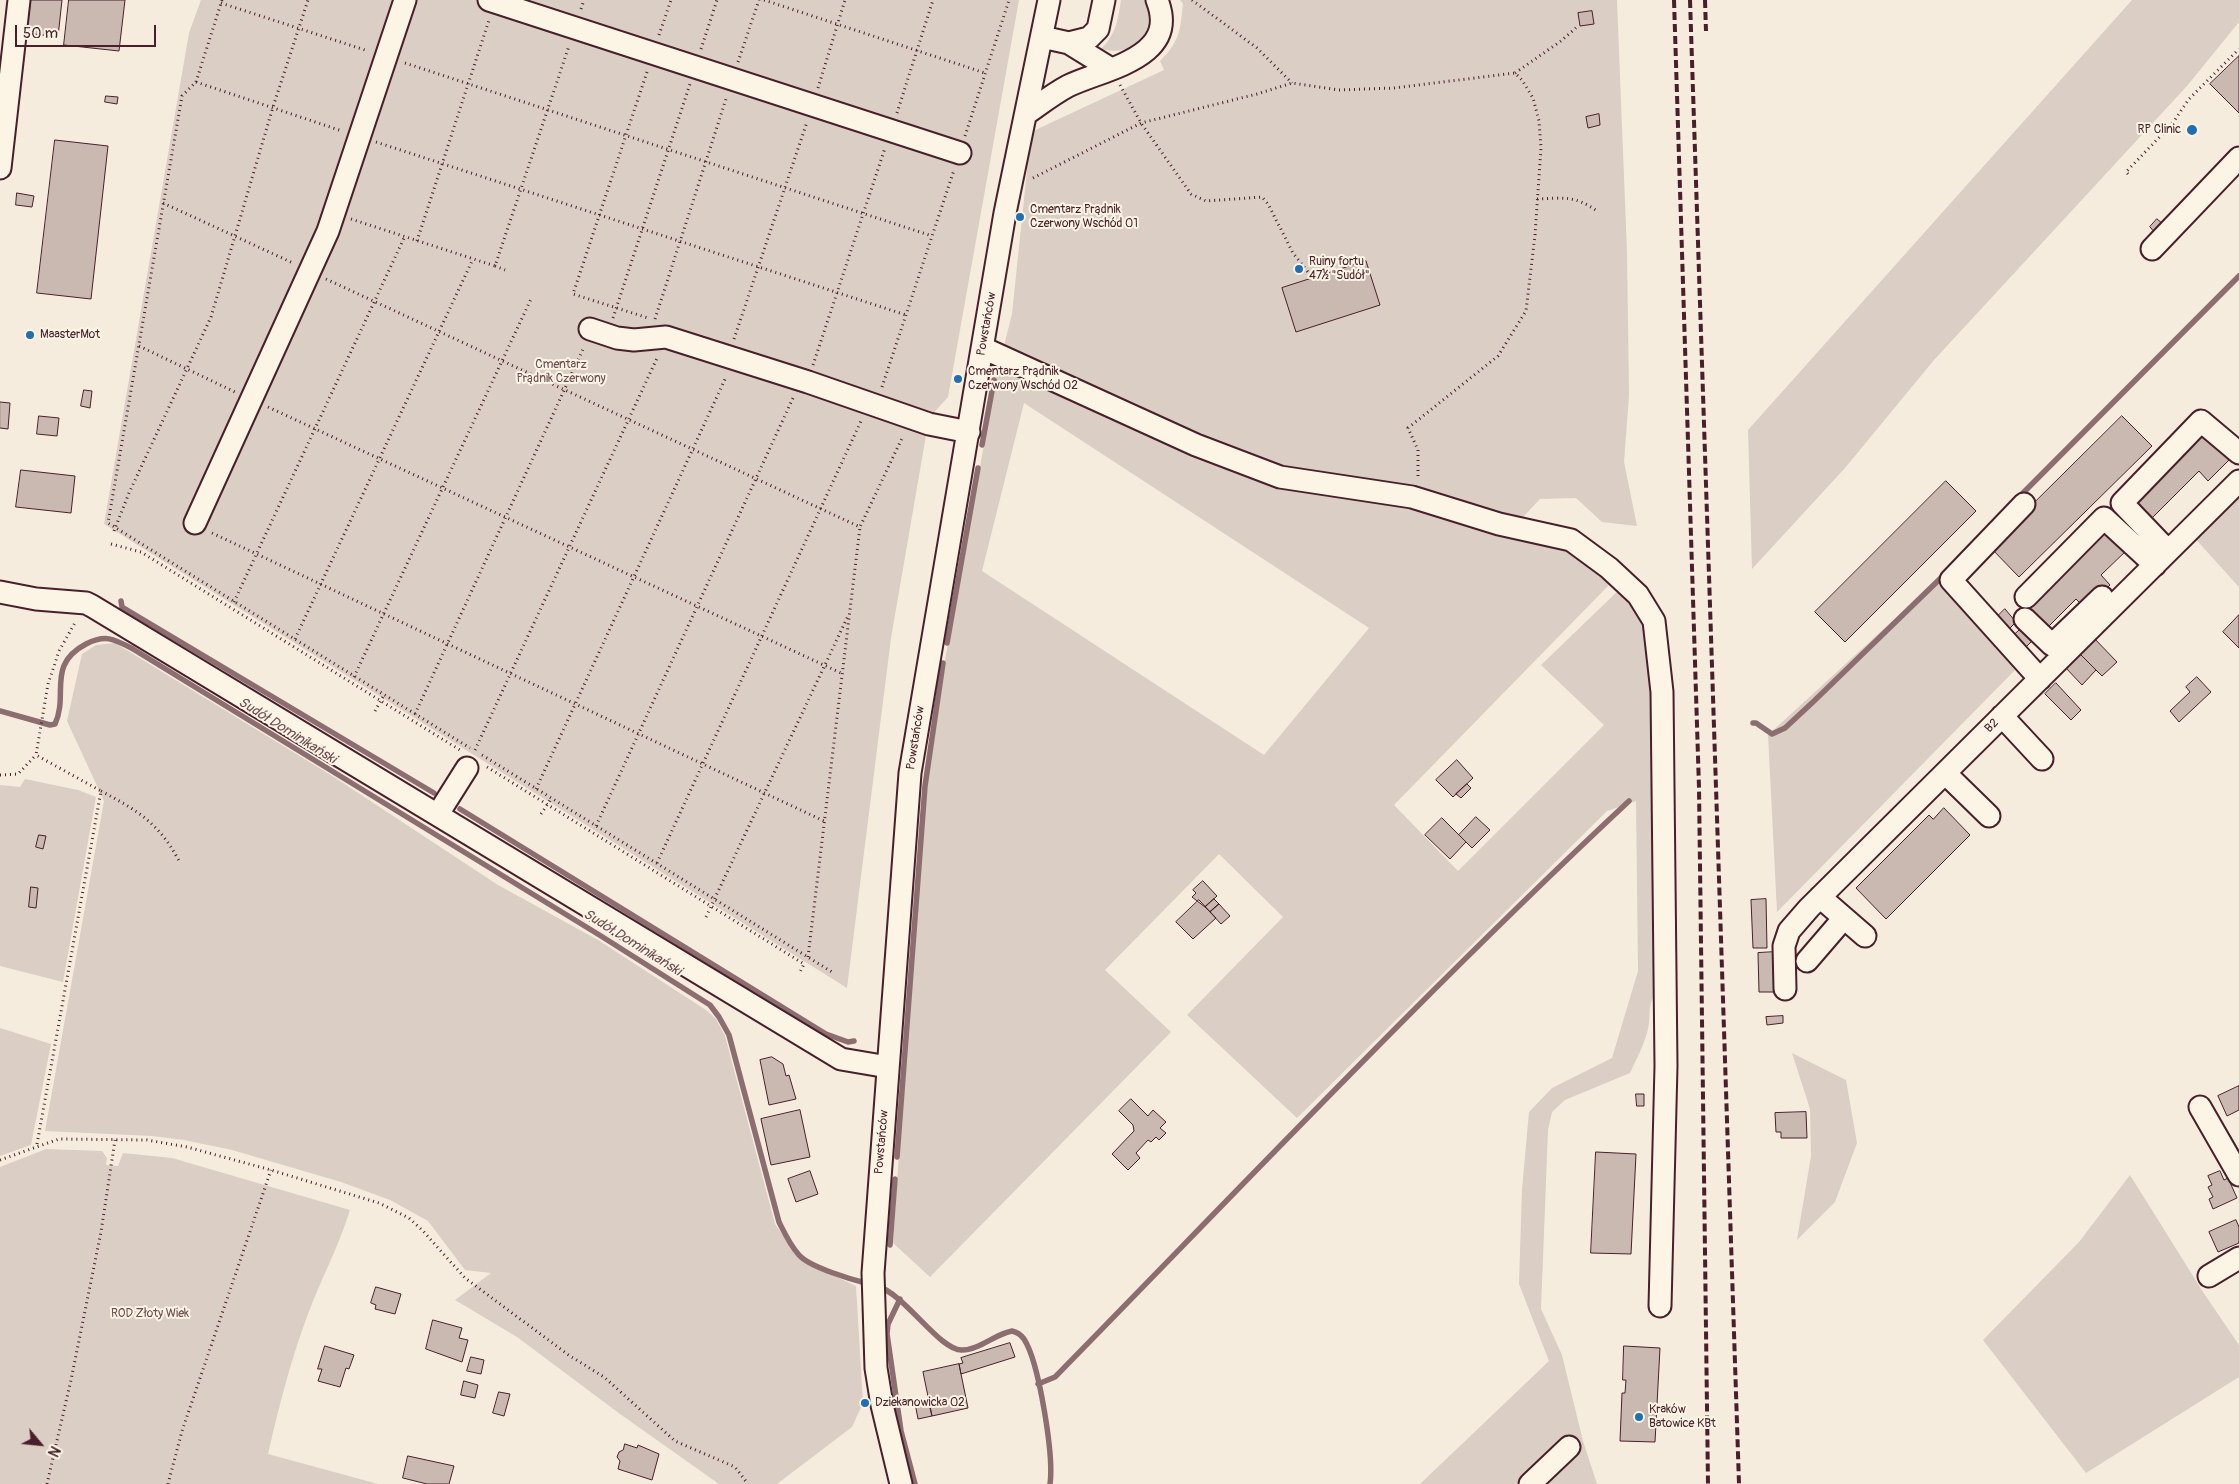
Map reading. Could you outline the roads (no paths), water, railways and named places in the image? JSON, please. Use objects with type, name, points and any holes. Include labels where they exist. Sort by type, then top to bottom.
[{"type":"street","points":[[0,168],[19,0]]},
{"type":"street","points":[[200,526],[252,399],[334,213],[405,0]]},
{"type":"street","name":"Powstańców","points":[[901,1484],[880,1396],[876,1368],[873,1273],[910,773],[927,663],[969,432],[1010,189],[1049,0]]},
{"type":"street","points":[[1069,43],[1089,38],[1098,29],[1104,0]]},
{"type":"street","points":[[1026,114],[1067,87],[1142,54],[1154,44],[1163,26],[1162,14],[1157,0]]},
{"type":"street","points":[[492,1],[960,153]]},
{"type":"street","points":[[1042,37],[1069,43],[1111,69]]},
{"type":"street","points":[[2152,249],[2239,158]]},
{"type":"street","points":[[591,329],[617,338],[634,340],[657,338],[731,357],[929,424],[969,432]]},
{"type":"street","points":[[983,348],[1196,445],[1280,477],[1412,497],[1499,524],[1571,540],[1609,568],[1632,590],[1654,621],[1662,692],[1666,1056],[1660,1306]]},
{"type":"street","points":[[2156,557],[2122,503],[2201,421],[2239,453]]},
{"type":"street","name":"B2","points":[[1785,989],[1784,946],[1789,931],[1820,897],[2040,679],[2156,557],[2239,481]]},
{"type":"street","points":[[2024,504],[1951,580],[2040,679]]},
{"type":"street","points":[[2026,596],[2104,518],[2156,557]]},
{"type":"street","points":[[2025,618],[2052,644],[2156,557]]},
{"type":"street","points":[[0,592],[36,599],[86,603],[841,1059],[888,1068]]},
{"type":"street","points":[[2002,716],[2042,759]]},
{"type":"street","points":[[438,814],[471,759]]},
{"type":"street","points":[[1945,773],[1989,816]]},
{"type":"street","points":[[1820,897],[1865,936]]},
{"type":"street","points":[[1807,961],[1844,918]]},
{"type":"street","points":[[2200,1107],[2239,1175]]},
{"type":"street","points":[[2209,1276],[2239,1258]]},
{"type":"street","points":[[1530,1484],[1569,1447]]},
{"type":"waterway","points":[[2018,498],[2239,276]]},
{"type":"waterway","points":[[982,445],[994,380]]},
{"type":"waterway","points":[[947,643],[978,468]]},
{"type":"waterway","points":[[1753,723],[1756,723],[1772,734],[1785,728],[1946,573]]},
{"type":"waterway","points":[[121,601],[122,607],[434,793]]},
{"type":"waterway","name":"Sudół Dominikański","points":[[0,711],[50,725],[55,724],[59,713],[62,671],[66,661],[74,652],[93,641],[110,639],[120,643],[133,649],[601,936],[710,1005],[729,1035],[779,1222],[788,1239],[804,1260],[832,1272],[869,1284]]},
{"type":"waterway","points":[[897,1157],[925,786],[943,663]]},
{"type":"waterway","points":[[1038,1384],[1055,1377],[1410,1013],[1629,801]]},
{"type":"waterway","points":[[460,809],[826,1034],[848,1042],[854,1041]]},
{"type":"waterway","points":[[890,1245],[895,1179]]},
{"type":"waterway","name":"Sudół Dominikański","points":[[877,1286],[888,1291],[943,1342],[953,1348],[962,1350],[975,1347],[1012,1331],[1024,1339],[1035,1367],[1044,1410],[1050,1453],[1050,1484]]},
{"type":"waterway","points":[[900,1299],[888,1324],[887,1334],[901,1431],[915,1484]]},
{"type":"railway","points":[[1674,0],[1699,788],[1708,1484]]},
{"type":"railway","points":[[1690,0],[1739,1484]]},
{"type":"railway","points":[[1705,0],[1706,31]]},
{"type":"place","name":"RP Clinic","points":[[2192,130]]},
{"type":"place","name":"Cmentarz Prądnik Czerwony Wschód 01","points":[[1020,217]]},
{"type":"place","name":"Ruiny fortu 47½ \"Sudół\"","points":[[1299,269]]},
{"type":"place","name":"MaasterMot","points":[[30,335]]},
{"type":"place","name":"Cmentarz Prądnik Czerwony Wschód 02","points":[[958,379]]},
{"type":"place","name":"Dziekanowicka 02","points":[[865,1403]]},
{"type":"place","name":"Kraków Batowice KBt","points":[[1639,1417]]},
{"type":"park label","name":"Cmentarz Prądnik Czerwony","points":[[561,372]]},
{"type":"park label","name":"ROD Złoty Wiek","points":[[150,1314]]}]
